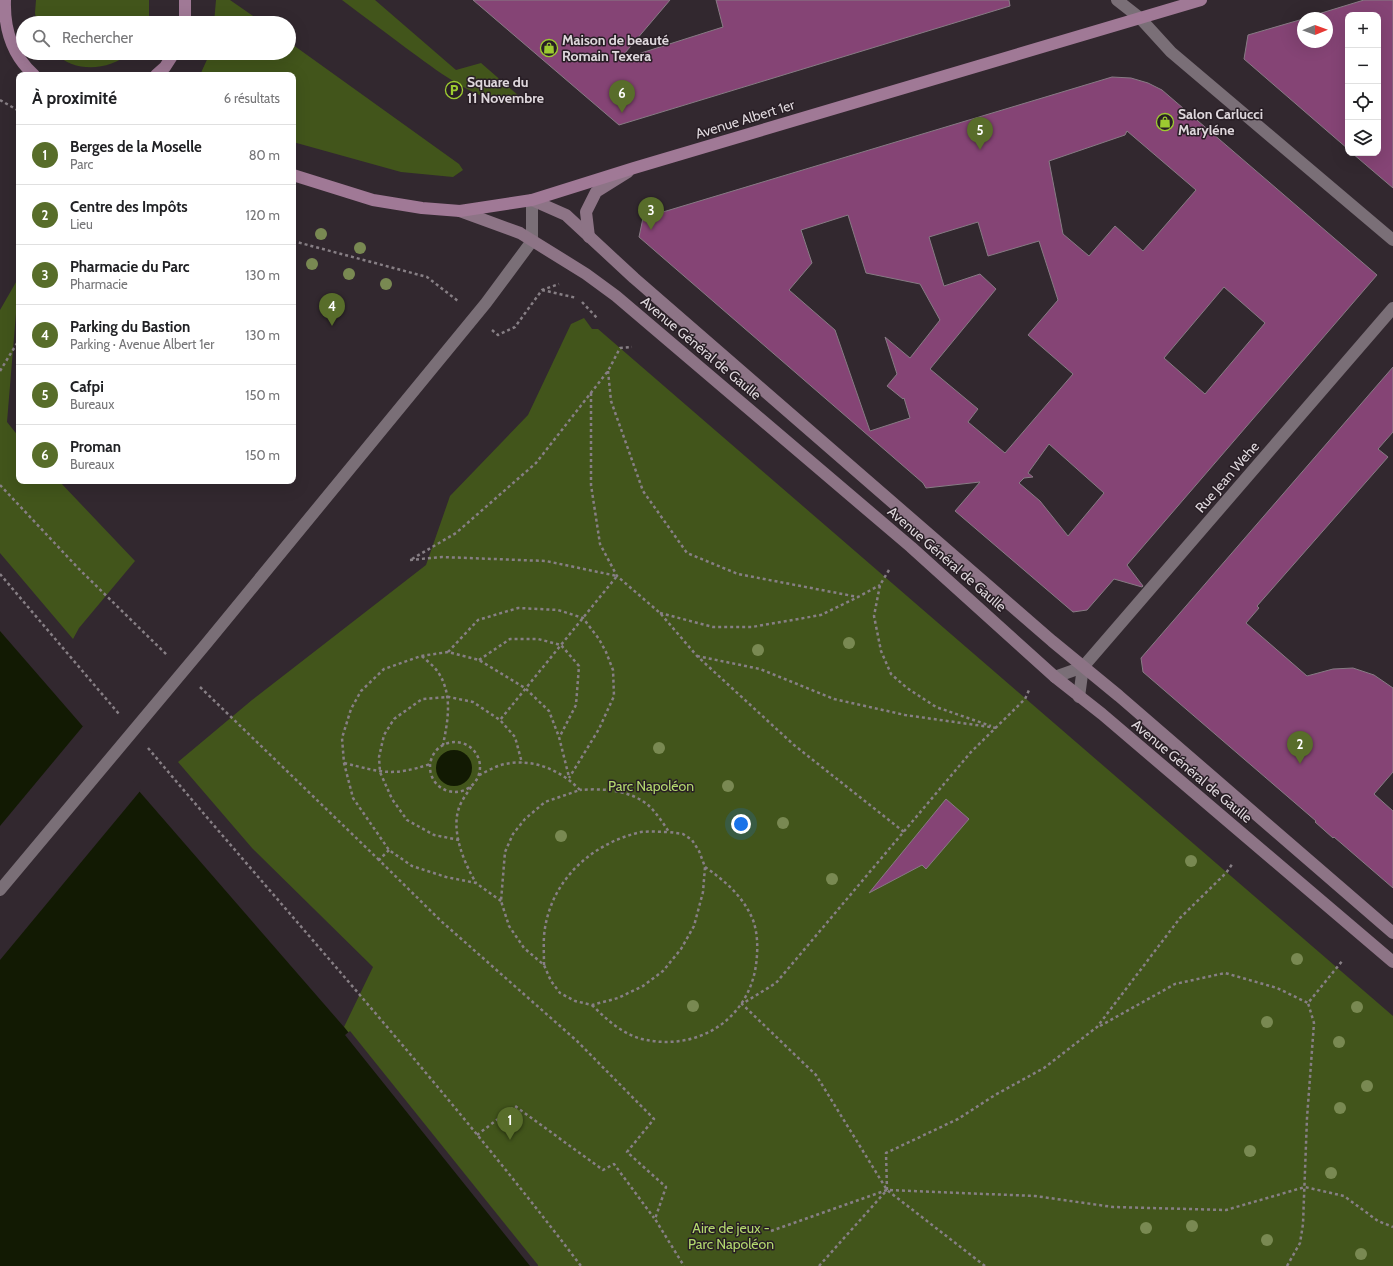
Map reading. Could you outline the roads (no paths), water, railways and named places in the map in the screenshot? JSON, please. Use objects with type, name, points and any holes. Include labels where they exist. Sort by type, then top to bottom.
[{"type":"main road","points":[[5,0],[5,43],[16,56]]},
{"type":"main road","points":[[185,0],[185,16]]},
{"type":"main road","name":"Avenue Albert 1er","points":[[296,177],[374,200],[422,208],[460,211],[532,200],[634,168],[1201,0]]},
{"type":"main road","points":[[19,60],[31,72]]},
{"type":"main road","points":[[164,72],[170,60]]},
{"type":"street","points":[[1117,0],[1140,18],[1171,52],[1393,240]]},
{"type":"street","points":[[589,237],[586,212],[596,192],[634,168]]},
{"type":"street","points":[[0,890],[206,644],[475,316],[532,241],[532,200]]},
{"type":"street","name":"Avenue Général de Gaulle","points":[[532,200],[566,215],[634,278],[1046,636],[1083,666],[1393,933]]},
{"type":"street","name":"Avenue Général de Gaulle","points":[[460,211],[520,233],[586,274],[616,296],[876,517],[1013,637],[1055,677],[1102,714],[1393,962]]},
{"type":"street","name":"Rue Jean Wehe","points":[[1055,677],[1083,666],[1393,308]]},
{"type":"street","points":[[1079,697],[1083,666]]},
{"type":"place","name":"Maison de beauté Romain Texera","points":[[549,48]]},
{"type":"place","name":"Square du 11 Novembre","points":[[454,90]]},
{"type":"place","name":"Proman","points":[[622,113]]},
{"type":"place","name":"Salon Carlucci Maryléne","points":[[1165,122]]},
{"type":"place","name":"Cafpi","points":[[980,150]]},
{"type":"place","name":"Pharmacie du Parc","points":[[651,230]]},
{"type":"place","name":"Parking du Bastion","points":[[332,326]]},
{"type":"place","name":"Centre des Impôts","points":[[1300,764]]},
{"type":"place","name":"Berges de la Moselle","points":[[510,1140]]},
{"type":"park label","name":"Parc Napoléon","points":[[651,786]]},
{"type":"park label","name":"Aire de jeux - Parc Napoléon","points":[[731,1236]]}]
